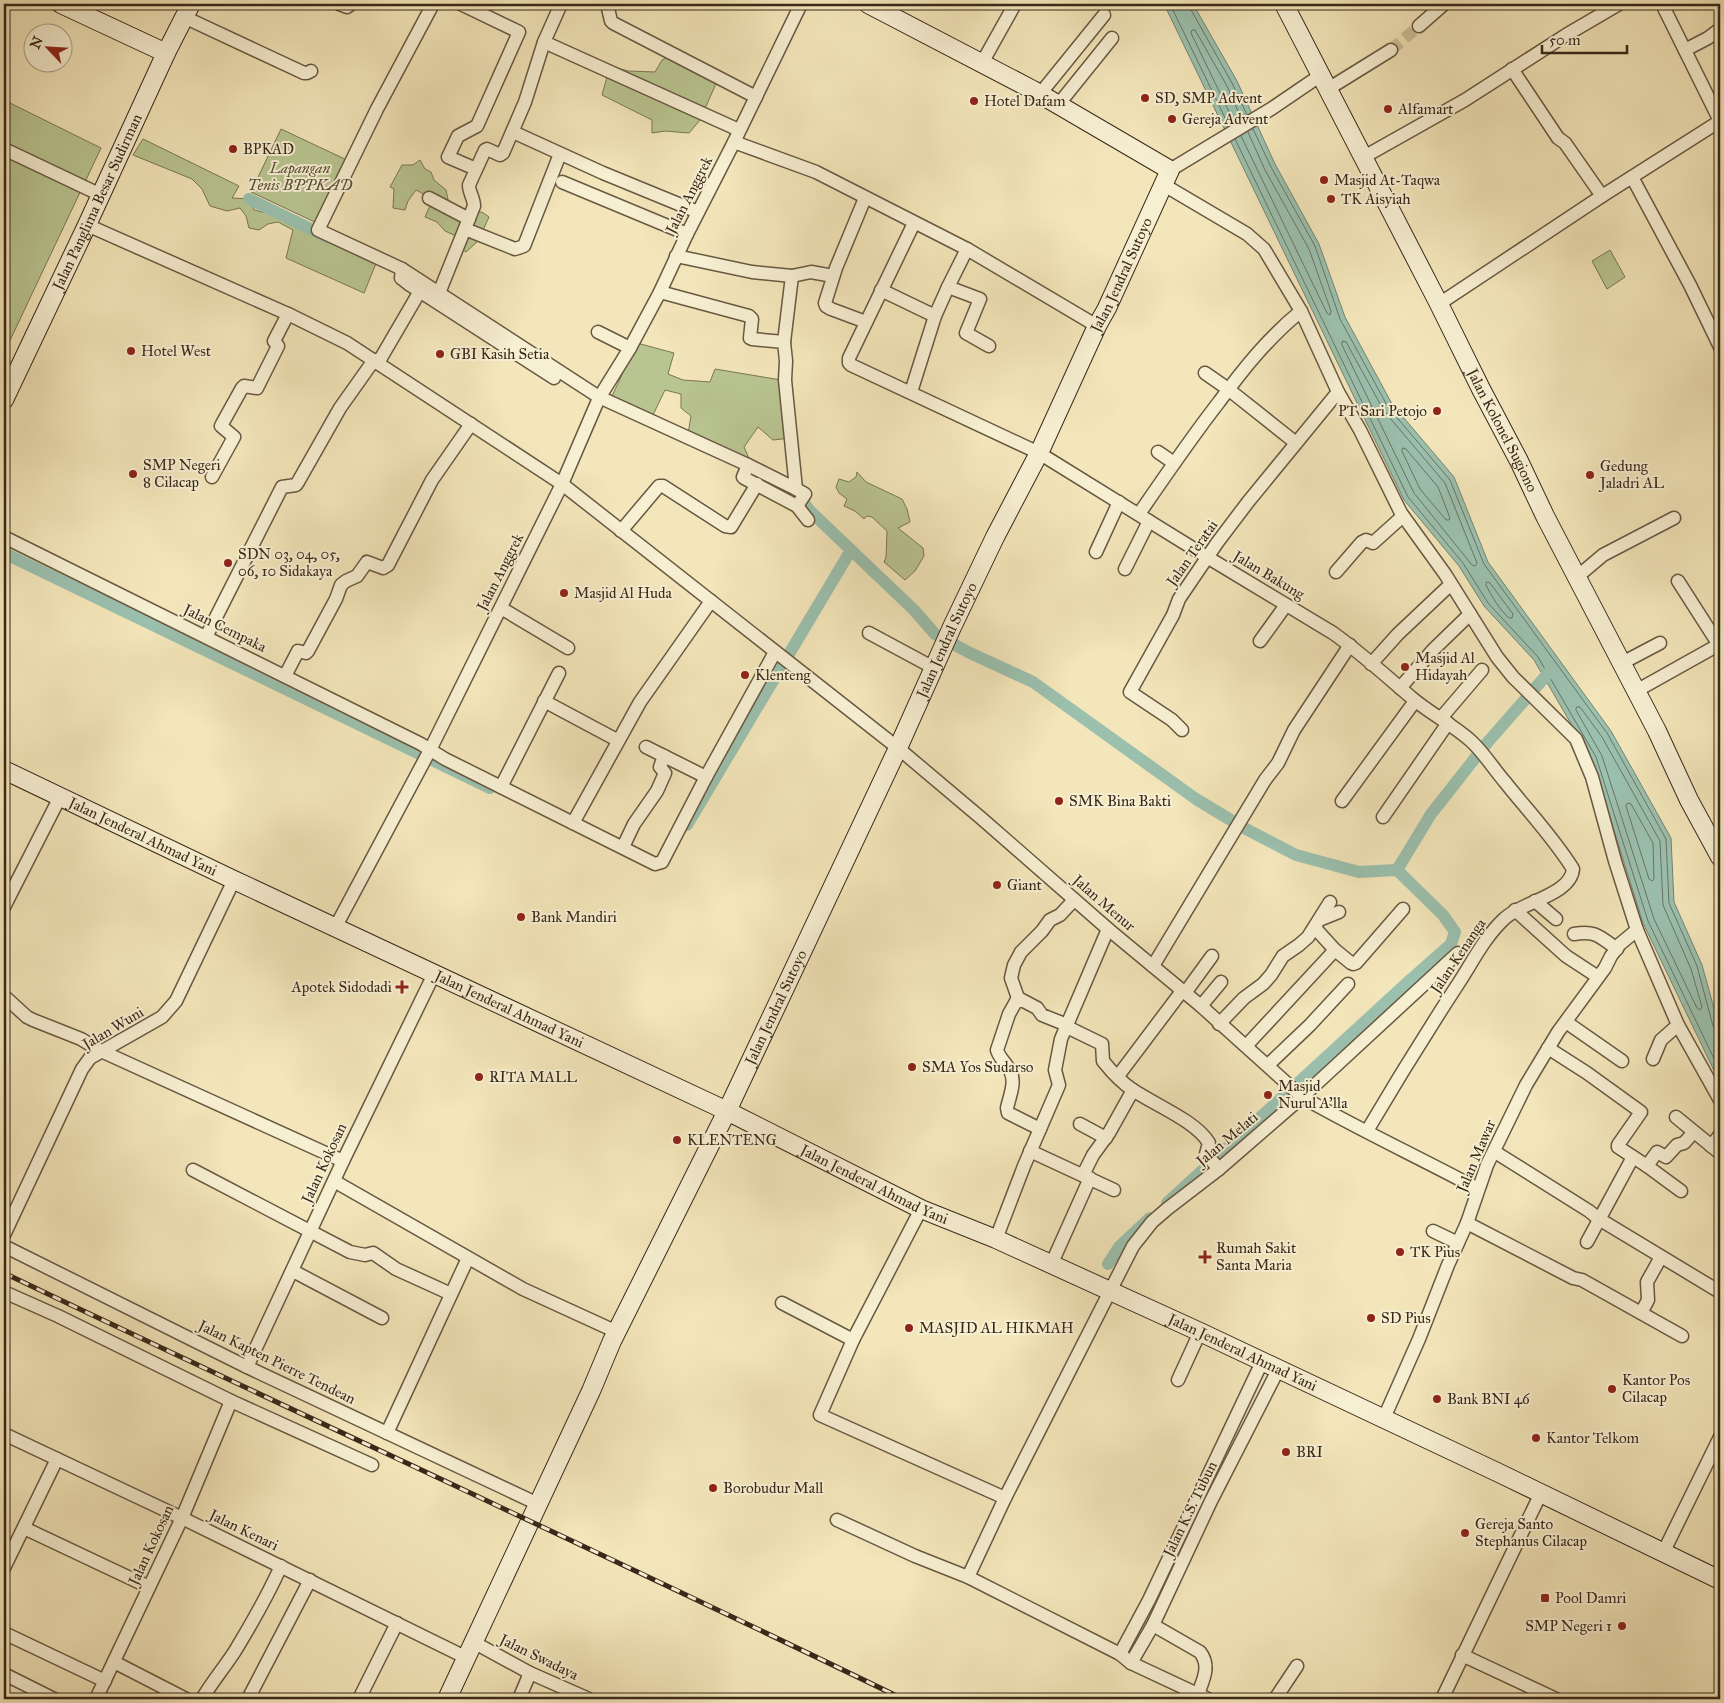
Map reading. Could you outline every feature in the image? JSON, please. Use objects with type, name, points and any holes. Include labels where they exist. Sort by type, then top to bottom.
[{"type":"street","points":[[61,4],[166,54]]},
{"type":"street","points":[[340,4],[346,7],[351,4]]},
{"type":"street","points":[[433,4],[377,109],[318,230],[439,293],[598,401]]},
{"type":"street","points":[[461,4],[519,32],[477,126],[458,136],[448,157],[476,169]]},
{"type":"street","points":[[439,293],[474,206],[469,185],[485,150],[487,149],[500,155],[503,154],[526,102],[544,42],[561,4]]},
{"type":"street","points":[[607,4],[610,20],[613,23],[756,97]]},
{"type":"street","name":"Jalan Anggrek","points":[[335,928],[427,755],[562,484],[598,401],[630,348],[660,292],[801,4]]},
{"type":"street","points":[[868,4],[1058,105],[1167,177],[1256,241],[1264,249],[1301,311],[1338,392],[1360,430],[1403,516],[1451,584],[1497,657],[1532,697],[1576,739],[1586,760],[1637,930],[1678,1025],[1720,1100]]},
{"type":"street","points":[[982,64],[1015,4]]},
{"type":"street","name":"Jalan Kolonel Sugiono","points":[[1284,4],[1720,857]]},
{"type":"street","points":[[1418,26],[1444,4]]},
{"type":"street","points":[[1362,158],[1465,100],[1566,34],[1619,4]]},
{"type":"street","points":[[1439,304],[1602,196],[1720,121],[1662,4]]},
{"type":"street","points":[[188,11],[304,73],[311,71]]},
{"type":"street","name":"Jalan Panglima Besar Sudirman","points":[[4,400],[166,54],[188,11]]},
{"type":"street","points":[[1040,94],[1104,15]]},
{"type":"street","points":[[1685,50],[1708,38],[1720,29]]},
{"type":"street","points":[[1058,105],[1112,38]]},
{"type":"street","points":[[544,42],[737,136],[816,172],[967,249],[1097,326]]},
{"type":"street","points":[[1167,177],[1271,109],[1391,50]]},
{"type":"street","points":[[1512,70],[1558,138],[1565,143],[1602,196]]},
{"type":"street","points":[[513,132],[560,154],[698,212]]},
{"type":"street","points":[[4,149],[101,195]]},
{"type":"street","points":[[429,198],[467,224],[515,249],[524,246],[560,154]]},
{"type":"street","name":"Jalan Jendral Sutoyo","points":[[447,1699],[617,1332],[726,1111],[898,748],[995,537],[1039,453],[1090,346],[1097,326],[1167,177]]},
{"type":"street","points":[[1632,177],[1690,285],[1720,347]]},
{"type":"street","points":[[562,182],[687,234]]},
{"type":"street","points":[[865,198],[833,276],[825,303],[826,306],[866,322],[914,223]]},
{"type":"street","name":"Jalan Menur","points":[[87,225],[288,314],[347,343],[562,484],[898,748],[1108,929],[1201,1006],[1301,1096]]},
{"type":"street","points":[[911,392],[935,316],[967,249]]},
{"type":"street","points":[[676,256],[752,272],[792,276],[812,272],[833,276]]},
{"type":"street","points":[[401,272],[420,291],[505,348],[598,401],[746,470],[799,499]]},
{"type":"street","points":[[792,276],[784,342],[786,380],[799,499],[808,520]]},
{"type":"street","points":[[948,287],[980,299],[966,333],[989,346]]},
{"type":"street","points":[[881,290],[935,316]]},
{"type":"street","points":[[206,636],[282,486],[298,482],[340,408],[376,361],[420,291]]},
{"type":"street","points":[[660,292],[749,316],[752,319],[750,338],[752,340],[784,342]]},
{"type":"street","points":[[1125,569],[1144,518],[1174,463],[1251,359],[1274,334],[1301,311]]},
{"type":"street","points":[[212,477],[234,437],[222,424],[244,386],[258,388],[278,346],[274,342],[288,314]]},
{"type":"street","name":"Jalan Bakung","points":[[866,322],[848,358],[849,363],[1039,453],[1333,633],[1350,645],[1415,701],[1471,741],[1487,758]]},
{"type":"street","points":[[598,332],[630,348]]},
{"type":"street","points":[[1206,373],[1296,443]]},
{"type":"street","name":"Jalan Teratai","points":[[1182,730],[1172,720],[1130,692],[1173,615],[1179,599],[1207,557],[1248,502],[1338,392]]},
{"type":"street","points":[[285,676],[298,651],[308,652],[343,583],[356,577],[367,562],[383,568],[388,565],[432,480],[471,424]]},
{"type":"street","points":[[1158,452],[1174,463]]},
{"type":"street","points":[[746,470],[757,484],[799,499]]},
{"type":"street","points":[[621,531],[660,486],[663,486],[726,526],[731,527],[757,484]]},
{"type":"street","points":[[1096,552],[1119,502]]},
{"type":"street","points":[[1336,572],[1362,542],[1366,540],[1373,543],[1403,516]]},
{"type":"street","points":[[1577,577],[1603,555],[1674,518]]},
{"type":"street","name":"Jalan Cempaka","points":[[4,537],[421,744],[427,755],[501,786],[655,864],[661,864],[706,777]]},
{"type":"street","points":[[1636,691],[1720,645],[1678,581]]},
{"type":"street","points":[[1371,664],[1398,634],[1451,584]]},
{"type":"street","points":[[573,823],[617,740],[640,702],[710,601]]},
{"type":"street","points":[[1260,641],[1286,605]]},
{"type":"street","points":[[501,608],[568,648]]},
{"type":"street","points":[[1400,688],[1433,650],[1470,614]]},
{"type":"street","points":[[869,633],[934,668]]},
{"type":"street","points":[[1622,663],[1660,644]]},
{"type":"street","points":[[1153,966],[1278,762],[1294,730],[1350,645]]},
{"type":"street","points":[[646,747],[706,777],[779,655]]},
{"type":"street","points":[[1382,817],[1445,721],[1482,670]]},
{"type":"street","points":[[501,786],[559,673]]},
{"type":"street","points":[[544,701],[617,740]]},
{"type":"street","points":[[1342,801],[1415,701]]},
{"type":"street","points":[[623,847],[634,824],[657,791],[665,773],[660,767],[664,756]]},
{"type":"street","name":"Jalan Kenanga","points":[[1367,1131],[1414,1052],[1488,936],[1506,916],[1548,895],[1567,883],[1571,878],[1572,869],[1557,844],[1502,780],[1487,758]]},
{"type":"street","name":"Jalan Jenderal Ahmad Yani","points":[[4,770],[335,928],[726,1111],[921,1209],[996,1239],[1200,1332],[1384,1418],[1720,1580]]},
{"type":"street","points":[[4,907],[60,797]]},
{"type":"street","name":"Jalan Wuni","points":[[4,1235],[82,1069],[90,1058],[162,1017],[170,1010],[234,880]]},
{"type":"street","points":[[1074,900],[1060,915],[1050,920],[1021,952],[1014,965],[1011,978],[1018,998],[1037,1008],[1043,1015],[1102,1044],[1103,1061],[1132,1090],[1176,1115],[1201,1134],[1209,1143],[1213,1162]]},
{"type":"street","points":[[1535,901],[1556,919]]},
{"type":"street","points":[[1220,1024],[1244,998],[1263,984],[1288,951],[1299,945],[1317,924],[1330,902]]},
{"type":"street","points":[[1317,924],[1335,950],[1353,964],[1356,963],[1403,910]]},
{"type":"street","points":[[1515,910],[1566,956],[1598,977]]},
{"type":"street","points":[[1317,924],[1339,912]]},
{"type":"street","points":[[996,1239],[1030,1151],[1059,1085],[1055,1070],[1061,1039],[1108,929]]},
{"type":"street","name":"Jalan Mawar","points":[[1384,1418],[1467,1223],[1487,1165],[1495,1152],[1522,1092],[1548,1048],[1617,949],[1637,930]]},
{"type":"street","points":[[1574,934],[1593,932],[1617,949]]},
{"type":"street","points":[[1246,1046],[1335,950]]},
{"type":"street","name":"Jalan Melati","points":[[968,1577],[1005,1498],[1133,1246],[1152,1222],[1213,1162],[1301,1096],[1458,953]]},
{"type":"street","points":[[1118,1076],[1212,956]]},
{"type":"street","name":"Jalan Kokosan","points":[[247,1367],[343,1161],[434,974]]},
{"type":"street","points":[[1201,1006],[1222,982]]},
{"type":"street","points":[[1268,1065],[1310,1025],[1348,984]]},
{"type":"street","points":[[4,996],[27,1017],[81,1039],[101,1051],[343,1161]]},
{"type":"street","points":[[1018,998],[1006,1021],[997,1052],[1008,1067],[1013,1080],[1007,1108],[1008,1113],[1040,1129]]},
{"type":"street","points":[[1566,1022],[1622,1061]]},
{"type":"street","points":[[1653,1059],[1661,1040],[1678,1025]]},
{"type":"street","points":[[1548,1048],[1641,1112],[1618,1146],[1681,1191]]},
{"type":"street","points":[[1050,1265],[1087,1176],[1093,1155],[1106,1138],[1132,1090]]},
{"type":"street","points":[[1301,1096],[1342,1120],[1367,1131],[1478,1189]]},
{"type":"street","points":[[1676,1117],[1715,1150],[1720,1135]]},
{"type":"street","points":[[1080,1124],[1106,1138]]},
{"type":"street","points":[[1646,1166],[1657,1152],[1666,1157],[1677,1145],[1684,1143],[1694,1132]]},
{"type":"street","points":[[1030,1151],[1114,1190]]},
{"type":"street","points":[[1495,1152],[1599,1219],[1720,1292]]},
{"type":"street","points":[[1587,1242],[1633,1157]]},
{"type":"street","points":[[193,1170],[350,1252],[360,1254],[373,1253],[396,1269],[451,1294]]},
{"type":"street","points":[[334,1181],[523,1290],[617,1332]]},
{"type":"street","points":[[921,1209],[853,1340],[820,1415],[1005,1498]]},
{"type":"street","points":[[1467,1223],[1573,1278],[1582,1280],[1682,1336]]},
{"type":"street","points":[[1433,1231],[1458,1243]]},
{"type":"street","name":"Jalan Kapten Pierre Tendean","points":[[4,1246],[247,1367],[538,1504]]},
{"type":"street","points":[[1641,1313],[1648,1300],[1647,1282],[1661,1256]]},
{"type":"street","points":[[387,1433],[468,1258]]},
{"type":"street","points":[[293,1271],[382,1318]]},
{"type":"street","points":[[4,1292],[58,1316],[231,1401],[372,1465]]},
{"type":"street","points":[[782,1303],[853,1340]]},
{"type":"street","points":[[1178,1380],[1200,1332]]},
{"type":"street","name":"Jalan K.S. Tubun","points":[[1120,1654],[1205,1499],[1270,1366]]},
{"type":"street","name":"Jalan Kokosan","points":[[96,1699],[182,1518],[231,1401]]},
{"type":"street","name":"Jalan Kenari","points":[[4,1434],[397,1623],[471,1650]]},
{"type":"street","points":[[1664,1553],[1720,1437]]},
{"type":"street","points":[[4,1568],[57,1459]]},
{"type":"street","points":[[1442,1699],[1541,1493]]},
{"type":"street","name":"Jalan K.S. Tubun","points":[[1131,1663],[1153,1625],[1205,1499]]},
{"type":"street","points":[[837,1520],[915,1556],[968,1577],[1120,1654],[1131,1663],[1203,1697],[1204,1657],[1200,1652],[1153,1625]]},
{"type":"street","points":[[24,1528],[149,1587]]},
{"type":"street","points":[[202,1699],[254,1619],[281,1566]]},
{"type":"street","points":[[248,1699],[310,1580]]},
{"type":"street","points":[[359,1699],[397,1623]]},
{"type":"street","points":[[4,1633],[105,1680]]},
{"type":"street","name":"Jalan Swadaya","points":[[471,1650],[530,1673],[572,1696],[589,1699]]},
{"type":"street","points":[[1462,1654],[1556,1699]]},
{"type":"street","points":[[114,1662],[186,1699]]},
{"type":"street","points":[[1275,1699],[1297,1666]]},
{"type":"street","points":[[519,1699],[530,1673]]},
{"type":"street","points":[[4,1674],[54,1699]]},
{"type":"green space","points":[[675,54],[718,79],[700,120],[689,133],[665,131],[652,133],[652,120],[602,95],[610,66],[628,71],[655,72],[662,60]]},
{"type":"green space","points":[[4,100],[101,148],[4,353]]},
{"type":"green space","name":"Lapangan Tenis BPPKAD","points":[[281,129],[349,161],[319,224],[251,192]]},
{"type":"green space","points":[[143,139],[239,186],[232,198],[249,199],[254,210],[275,215],[304,226],[377,261],[364,293],[286,258],[293,230],[278,222],[268,224],[259,230],[249,228],[246,216],[240,208],[227,211],[210,206],[202,189],[192,179],[133,155]]},
{"type":"green space","points":[[420,160],[425,169],[431,172],[434,180],[446,190],[449,204],[464,214],[482,212],[489,217],[478,241],[466,252],[458,247],[458,237],[445,231],[437,222],[425,217],[433,199],[416,190],[408,201],[405,210],[393,208],[394,189],[390,187],[402,165],[413,165]]},
{"type":"green space","points":[[1610,250],[1625,277],[1607,289],[1592,261]]},
{"type":"green space","points":[[637,343],[674,353],[668,374],[683,380],[710,382],[715,369],[781,380],[791,438],[773,440],[758,427],[744,447],[752,465],[688,434],[691,416],[681,408],[681,394],[665,390],[652,417],[611,398]]},
{"type":"green space","points":[[857,472],[866,482],[902,499],[907,509],[910,522],[898,528],[923,548],[924,556],[915,571],[905,580],[884,562],[886,557],[887,531],[872,517],[867,516],[864,519],[855,511],[844,506],[847,499],[839,493],[836,487],[839,479],[849,482],[856,477]]},
{"type":"water","points":[[1164,4],[1193,4],[1237,81],[1275,164],[1319,244],[1345,317],[1392,404],[1454,477],[1488,562],[1611,731],[1671,838],[1674,902],[1702,965],[1720,1030],[1720,1083],[1643,923],[1592,760],[1534,660],[1484,606],[1459,566],[1404,500]]},
{"type":"waterway","points":[[249,199],[327,237]]},
{"type":"waterway","points":[[796,493],[809,510],[914,610],[935,634],[968,652],[1033,682],[1196,799],[1244,828],[1296,855],[1359,872],[1397,870],[1431,814],[1487,743],[1551,670]]},
{"type":"waterway","points":[[687,825],[851,550]]},
{"type":"waterway","points":[[4,553],[490,788]]},
{"type":"waterway","points":[[1167,1203],[1451,944],[1455,932],[1443,915],[1397,870]]},
{"type":"waterway","points":[[1108,1264],[1119,1247],[1150,1218]]},
{"type":"tunnel","points":[[1391,50],[1419,26]]},
{"type":"railway","points":[[4,1273],[679,1591],[903,1699]]},
{"type":"place","name":"SD, SMP Advent","points":[[1145,98]]},
{"type":"place","name":"Hotel Dafam","points":[[974,101]]},
{"type":"place","name":"Alfamart","points":[[1388,109]]},
{"type":"place","name":"Gereja Advent","points":[[1172,119]]},
{"type":"place","name":"BPKAD","points":[[233,149]]},
{"type":"place","name":"Masjid At-Taqwa","points":[[1324,180]]},
{"type":"place","name":"TK Aisyiah","points":[[1331,199]]},
{"type":"place","name":"Hotel West","points":[[131,351]]},
{"type":"place","name":"GBI Kasih Setia","points":[[440,354]]},
{"type":"place","name":"PT Sari Petojo","points":[[1437,411]]},
{"type":"place","name":"SMP Negeri 8 Cilacap","points":[[133,474]]},
{"type":"place","name":"Gedung Jaladri AL","points":[[1590,475]]},
{"type":"place","name":"SDN 03, 04, 05, 06, 10 Sidakaya","points":[[228,563]]},
{"type":"place","name":"Masjid Al Huda","points":[[564,593]]},
{"type":"place","name":"Masjid Al Hidayah","points":[[1405,667]]},
{"type":"place","name":"Klenteng","points":[[745,675]]},
{"type":"place","name":"SMK Bina Bakti","points":[[1059,801]]},
{"type":"place","name":"Giant","points":[[997,885]]},
{"type":"place","name":"Bank Mandiri","points":[[521,917]]},
{"type":"place","name":"Apotek Sidodadi","points":[[402,987]]},
{"type":"place","name":"SMA Yos Sudarso","points":[[912,1067]]},
{"type":"place","name":"RITA MALL","points":[[479,1077]]},
{"type":"place","name":"Masjid Nurul A'lla","points":[[1268,1095]]},
{"type":"place","name":"KLENTENG","points":[[677,1140]]},
{"type":"place","name":"TK Pius","points":[[1400,1252]]},
{"type":"place","name":"Rumah Sakit Santa Maria","points":[[1205,1257]]},
{"type":"place","name":"SD Pius","points":[[1371,1318]]},
{"type":"place","name":"MASJID AL HIKMAH","points":[[909,1328]]},
{"type":"place","name":"Kantor Pos Cilacap","points":[[1612,1389]]},
{"type":"place","name":"Bank BNI 46","points":[[1437,1399]]},
{"type":"place","name":"Kantor Telkom","points":[[1536,1438]]},
{"type":"place","name":"BRI","points":[[1286,1452]]},
{"type":"place","name":"Borobudur Mall","points":[[713,1488]]},
{"type":"place","name":"Gereja Santo Stephanus Cilacap","points":[[1465,1533]]},
{"type":"place","name":"Pool Damri","points":[[1545,1598]]},
{"type":"place","name":"SMP Negeri 1","points":[[1622,1626]]}]
